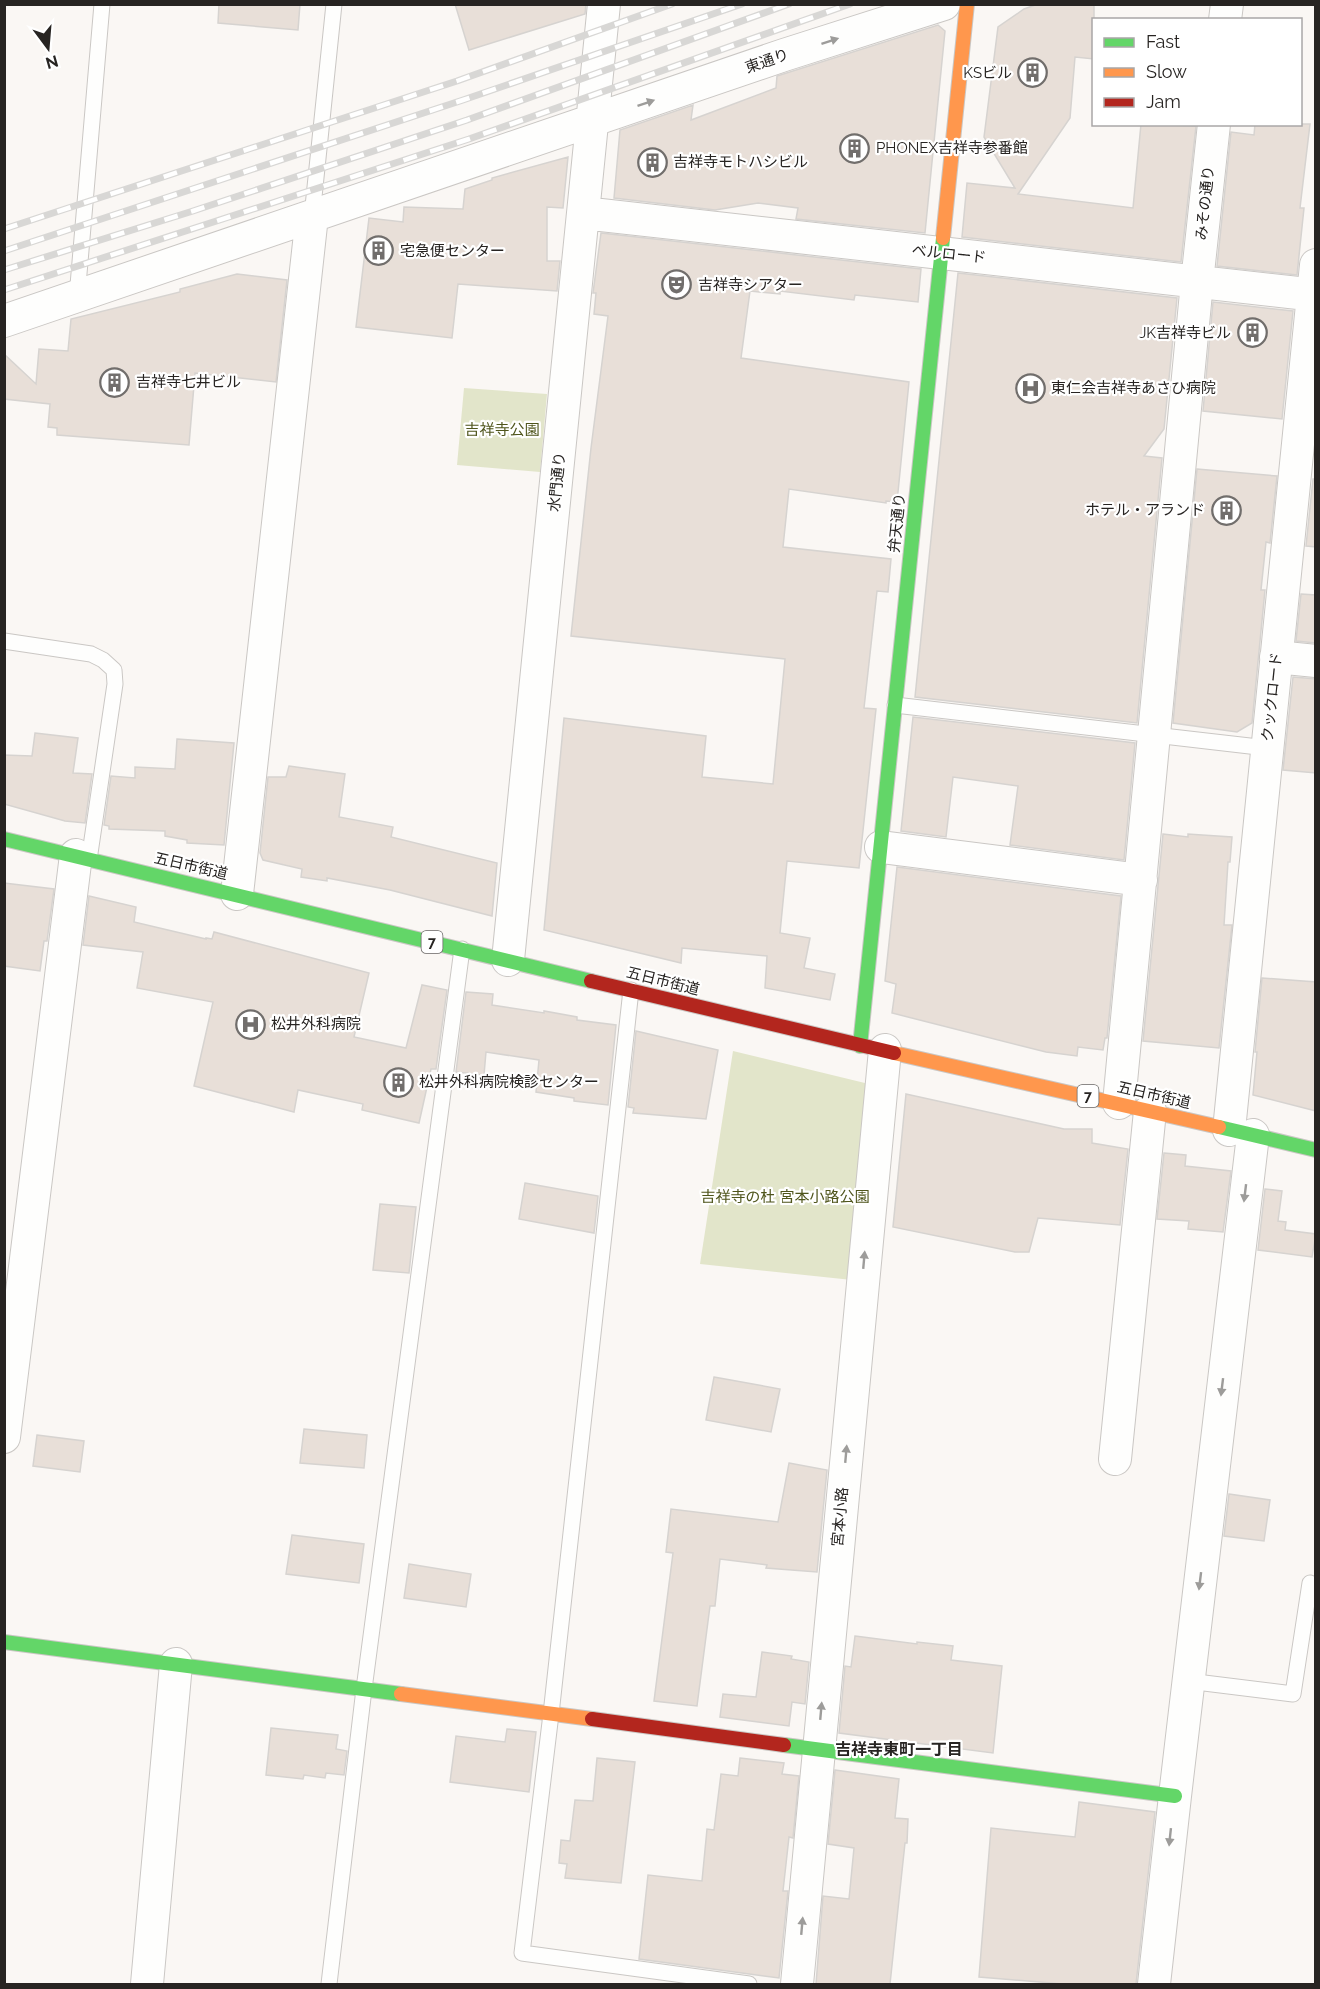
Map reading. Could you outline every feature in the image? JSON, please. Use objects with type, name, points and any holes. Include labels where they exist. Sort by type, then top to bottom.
[{"type":"street","name":"水門通り","points":[[508,960],[583,213],[590,123],[604,4]]},
{"type":"street","name":"東通り","points":[[4,321],[784,55],[945,4]]},
{"type":"street","name":"弁天通り","points":[[872,1048],[881,847],[967,4]]},
{"type":"street","name":"みその通り","points":[[1119,1103],[1214,126]]},
{"type":"street","name":"ベルロード","points":[[583,213],[1197,282],[1314,285]]},
{"type":"street","points":[[237,894],[312,216]]},
{"type":"street","name":"クックロード","points":[[1154,1984],[1188,1681],[1241,1132],[1267,748],[1314,285]]},
{"type":"street","points":[[1276,657],[1316,661]]},
{"type":"street","name":"五日市街道","points":[[4,839],[872,1048],[1316,1150]]},
{"type":"street","points":[[881,847],[1141,880]]},
{"type":"street","points":[[4,1437],[83,858]]},
{"type":"street","name":"宮本小路","points":[[797,1984],[818,1749],[872,1048]]},
{"type":"street","points":[[1115,1459],[1150,1111]]},
{"type":"street","points":[[4,1642],[1174,1796]]},
{"type":"street","points":[[147,1984],[176,1664]]},
{"type":"lane","points":[[77,298],[102,4]]},
{"type":"lane","points":[[312,216],[334,4]]},
{"type":"lane","points":[[4,641],[91,654],[103,660],[114,670],[115,684],[83,858]]},
{"type":"lane","points":[[896,705],[1267,748]]},
{"type":"lane","points":[[329,1984],[363,1689],[462,949]]},
{"type":"lane","points":[[631,990],[551,1714],[522,1953],[749,1984]]},
{"type":"lane","points":[[1188,1681],[1293,1694],[1310,1583]]},
{"type":"green space","name":"吉祥寺公園","points":[[464,388],[547,394],[540,472],[457,465]]},
{"type":"green space","name":"吉祥寺の杜 宮本小路公園","points":[[733,1051],[869,1084],[852,1280],[700,1264]]},
{"type":"building","points":[[219,4],[300,4],[298,30],[218,23]]},
{"type":"building","points":[[455,4],[586,4],[585,14],[469,50]]},
{"type":"building","points":[[1038,4],[1094,4],[1094,18],[1092,18],[1092,59],[1075,57],[1070,118],[1018,194],[1133,208],[1141,126],[1196,126],[1181,262],[962,237],[967,183],[1015,188],[984,137],[998,27],[1024,9]]},
{"type":"building","points":[[938,25],[945,31],[925,233],[796,219],[798,208],[758,203],[715,210],[614,198],[620,130],[693,105],[691,120],[776,88],[777,76]]},
{"type":"building","points":[[1310,124],[1300,208],[1304,208],[1297,275],[1217,266],[1231,132],[1254,135],[1255,126]]},
{"type":"building","points":[[568,157],[563,208],[547,207],[547,261],[560,261],[557,291],[458,284],[452,338],[356,327],[369,218],[403,222],[404,207],[463,209],[465,189],[492,180],[492,178]]},
{"type":"building","points":[[601,233],[921,269],[918,302],[855,295],[854,300],[780,291],[780,294],[750,291],[741,358],[909,382],[897,502],[886,501],[886,503],[789,489],[783,547],[891,559],[888,592],[877,591],[864,708],[876,709],[859,868],[787,861],[780,933],[810,938],[804,968],[835,974],[830,1000],[765,988],[767,956],[682,948],[681,963],[544,930],[564,718],[706,736],[702,777],[773,784],[785,659],[571,636],[608,316],[594,314],[596,293],[593,293]]},
{"type":"building","points":[[958,273],[1177,298],[1164,429],[1144,456],[1162,458],[1137,723],[915,697]]},
{"type":"building","points":[[237,274],[287,280],[276,382],[195,373],[189,445],[57,435],[57,428],[48,427],[50,404],[4,399],[4,354],[36,384],[39,349],[68,351],[71,319],[180,292],[180,289]]},
{"type":"building","points":[[1213,302],[1293,311],[1282,419],[1203,411]]},
{"type":"building","points":[[1197,469],[1277,476],[1270,543],[1266,542],[1261,590],[1265,590],[1252,723],[1237,732],[1173,723]]},
{"type":"building","points":[[1313,479],[1316,479],[1316,547],[1306,546]]},
{"type":"building","points":[[1301,594],[1316,595],[1316,643],[1296,641]]},
{"type":"building","points":[[1293,677],[1316,679],[1316,773],[1283,770]]},
{"type":"building","points":[[913,717],[1135,743],[1124,860],[1010,845],[1018,786],[953,777],[946,837],[901,831]]},
{"type":"building","points":[[35,733],[78,738],[73,773],[92,774],[85,823],[65,821],[4,804],[4,755],[32,756]]},
{"type":"building","points":[[177,739],[234,743],[224,845],[187,843],[187,840],[165,836],[165,831],[109,829],[109,826],[104,825],[111,776],[135,778],[135,767],[175,769]]},
{"type":"building","points":[[289,766],[345,774],[339,817],[393,827],[391,837],[497,863],[492,916],[390,890],[327,878],[327,881],[301,877],[302,869],[263,860],[260,853],[268,777],[286,777]]},
{"type":"building","points":[[1163,834],[1188,837],[1188,834],[1232,837],[1224,925],[1232,925],[1219,1048],[1143,1041]]},
{"type":"building","points":[[897,867],[1121,896],[1107,1038],[1105,1038],[1103,1050],[1078,1047],[1077,1056],[1046,1052],[892,1013],[896,984],[885,981]]},
{"type":"building","points":[[4,883],[54,889],[47,941],[44,941],[40,971],[4,966]]},
{"type":"building","points":[[89,896],[136,907],[134,922],[206,939],[212,939],[214,932],[369,973],[354,1037],[406,1048],[422,985],[447,990],[436,1069],[431,1069],[419,1123],[362,1110],[363,1104],[298,1090],[294,1112],[194,1086],[213,1002],[137,988],[143,952],[83,945]]},
{"type":"building","points":[[1262,978],[1316,982],[1316,1111],[1253,1095]]},
{"type":"building","points":[[466,992],[493,994],[492,1005],[544,1013],[544,1011],[577,1017],[577,1020],[616,1025],[608,1105],[574,1101],[574,1098],[536,1092],[539,1060],[486,1052],[484,1075],[456,1072]]},
{"type":"building","points":[[636,1031],[718,1050],[706,1119],[633,1113],[634,1108],[628,1107]]},
{"type":"building","points":[[906,1094],[1064,1129],[1092,1129],[1092,1143],[1128,1149],[1120,1225],[1038,1218],[1029,1252],[1015,1252],[893,1227]]},
{"type":"building","points":[[1164,1153],[1186,1155],[1185,1166],[1231,1171],[1223,1232],[1188,1229],[1189,1221],[1157,1219]]},
{"type":"building","points":[[525,1183],[598,1196],[594,1233],[519,1219]]},
{"type":"building","points":[[1265,1189],[1282,1191],[1278,1221],[1286,1222],[1285,1230],[1316,1234],[1312,1257],[1258,1250]]},
{"type":"building","points":[[380,1204],[416,1207],[409,1273],[373,1270]]},
{"type":"building","points":[[714,1377],[780,1389],[771,1432],[706,1420]]},
{"type":"building","points":[[304,1429],[367,1435],[364,1468],[300,1463]]},
{"type":"building","points":[[37,1435],[84,1441],[80,1472],[33,1466]]},
{"type":"building","points":[[789,1463],[827,1470],[817,1572],[766,1568],[767,1565],[720,1559],[715,1606],[710,1606],[697,1706],[654,1701],[673,1553],[666,1552],[671,1509],[778,1522]]},
{"type":"building","points":[[1229,1494],[1270,1500],[1264,1541],[1224,1536]]},
{"type":"building","points":[[292,1535],[364,1544],[359,1583],[286,1574]]},
{"type":"building","points":[[409,1564],[471,1574],[466,1607],[404,1598]]},
{"type":"building","points":[[855,1636],[953,1646],[951,1660],[1002,1666],[993,1753],[839,1733],[845,1666],[851,1667]]},
{"type":"building","points":[[762,1652],[792,1656],[791,1659],[809,1662],[805,1704],[792,1702],[789,1726],[720,1717],[723,1694],[756,1697]]},
{"type":"building","points":[[271,1728],[338,1735],[336,1749],[347,1751],[344,1775],[326,1773],[325,1778],[304,1775],[303,1779],[266,1775]]},
{"type":"building","points":[[507,1729],[536,1732],[529,1792],[450,1782],[456,1736],[505,1742]]},
{"type":"building","points":[[597,1758],[635,1762],[621,1883],[565,1878],[567,1864],[559,1863],[561,1840],[570,1841],[575,1800],[593,1801]]},
{"type":"building","points":[[740,1758],[784,1763],[782,1774],[799,1776],[793,1838],[789,1837],[783,1891],[788,1891],[779,1978],[639,1959],[648,1875],[702,1881],[707,1829],[714,1830],[721,1774],[738,1776]]},
{"type":"building","points":[[835,1770],[899,1779],[895,1818],[908,1819],[907,1843],[905,1843],[890,1984],[816,1984],[823,1896],[849,1899],[854,1848],[828,1844]]},
{"type":"building","points":[[1079,1802],[1155,1812],[1136,1984],[1063,1984],[979,1977],[991,1828],[1075,1837]]},
{"type":"railway","points":[[4,229],[457,81],[672,4]]},
{"type":"railway","points":[[4,251],[463,100],[742,4]]},
{"type":"railway","points":[[4,270],[193,211],[467,120],[789,4]]},
{"type":"railway","points":[[4,290],[469,139],[850,4]]},
{"type":"traffic: fast","points":[[860,1046],[943,238]]},
{"type":"traffic: fast","points":[[4,839],[591,981]]},
{"type":"traffic: fast","points":[[1219,1127],[1316,1150]]},
{"type":"traffic: fast","points":[[4,1642],[401,1694]]},
{"type":"traffic: fast","points":[[784,1745],[1175,1796]]},
{"type":"traffic: slow","points":[[943,238],[967,4]]},
{"type":"traffic: slow","points":[[894,1053],[1219,1127]]},
{"type":"traffic: slow","points":[[401,1694],[592,1719]]},
{"type":"traffic: jam","points":[[591,981],[894,1053]]},
{"type":"traffic: jam","points":[[592,1719],[784,1745]]},
{"type":"place","name":"KSビル","points":[[1033,73]]},
{"type":"place","name":"PHONEX吉祥寺参番館","points":[[855,148]]},
{"type":"place","name":"吉祥寺モトハシビル","points":[[652,162]]},
{"type":"place","name":"宅急便センター","points":[[379,251]]},
{"type":"place","name":"吉祥寺シアター","points":[[677,285]]},
{"type":"place","name":"JK吉祥寺ビル","points":[[1252,333]]},
{"type":"place","name":"吉祥寺七井ビル","points":[[115,382]]},
{"type":"place","name":"東仁会吉祥寺あさひ病院","points":[[1030,388]]},
{"type":"place","name":"ホテル・アランド","points":[[1226,510]]},
{"type":"place","name":"松井外科病院","points":[[250,1024]]},
{"type":"place","name":"松井外科病院検診センター","points":[[398,1082]]},
{"type":"district","name":"吉祥寺東町一丁目","points":[[899,1749]]}]
